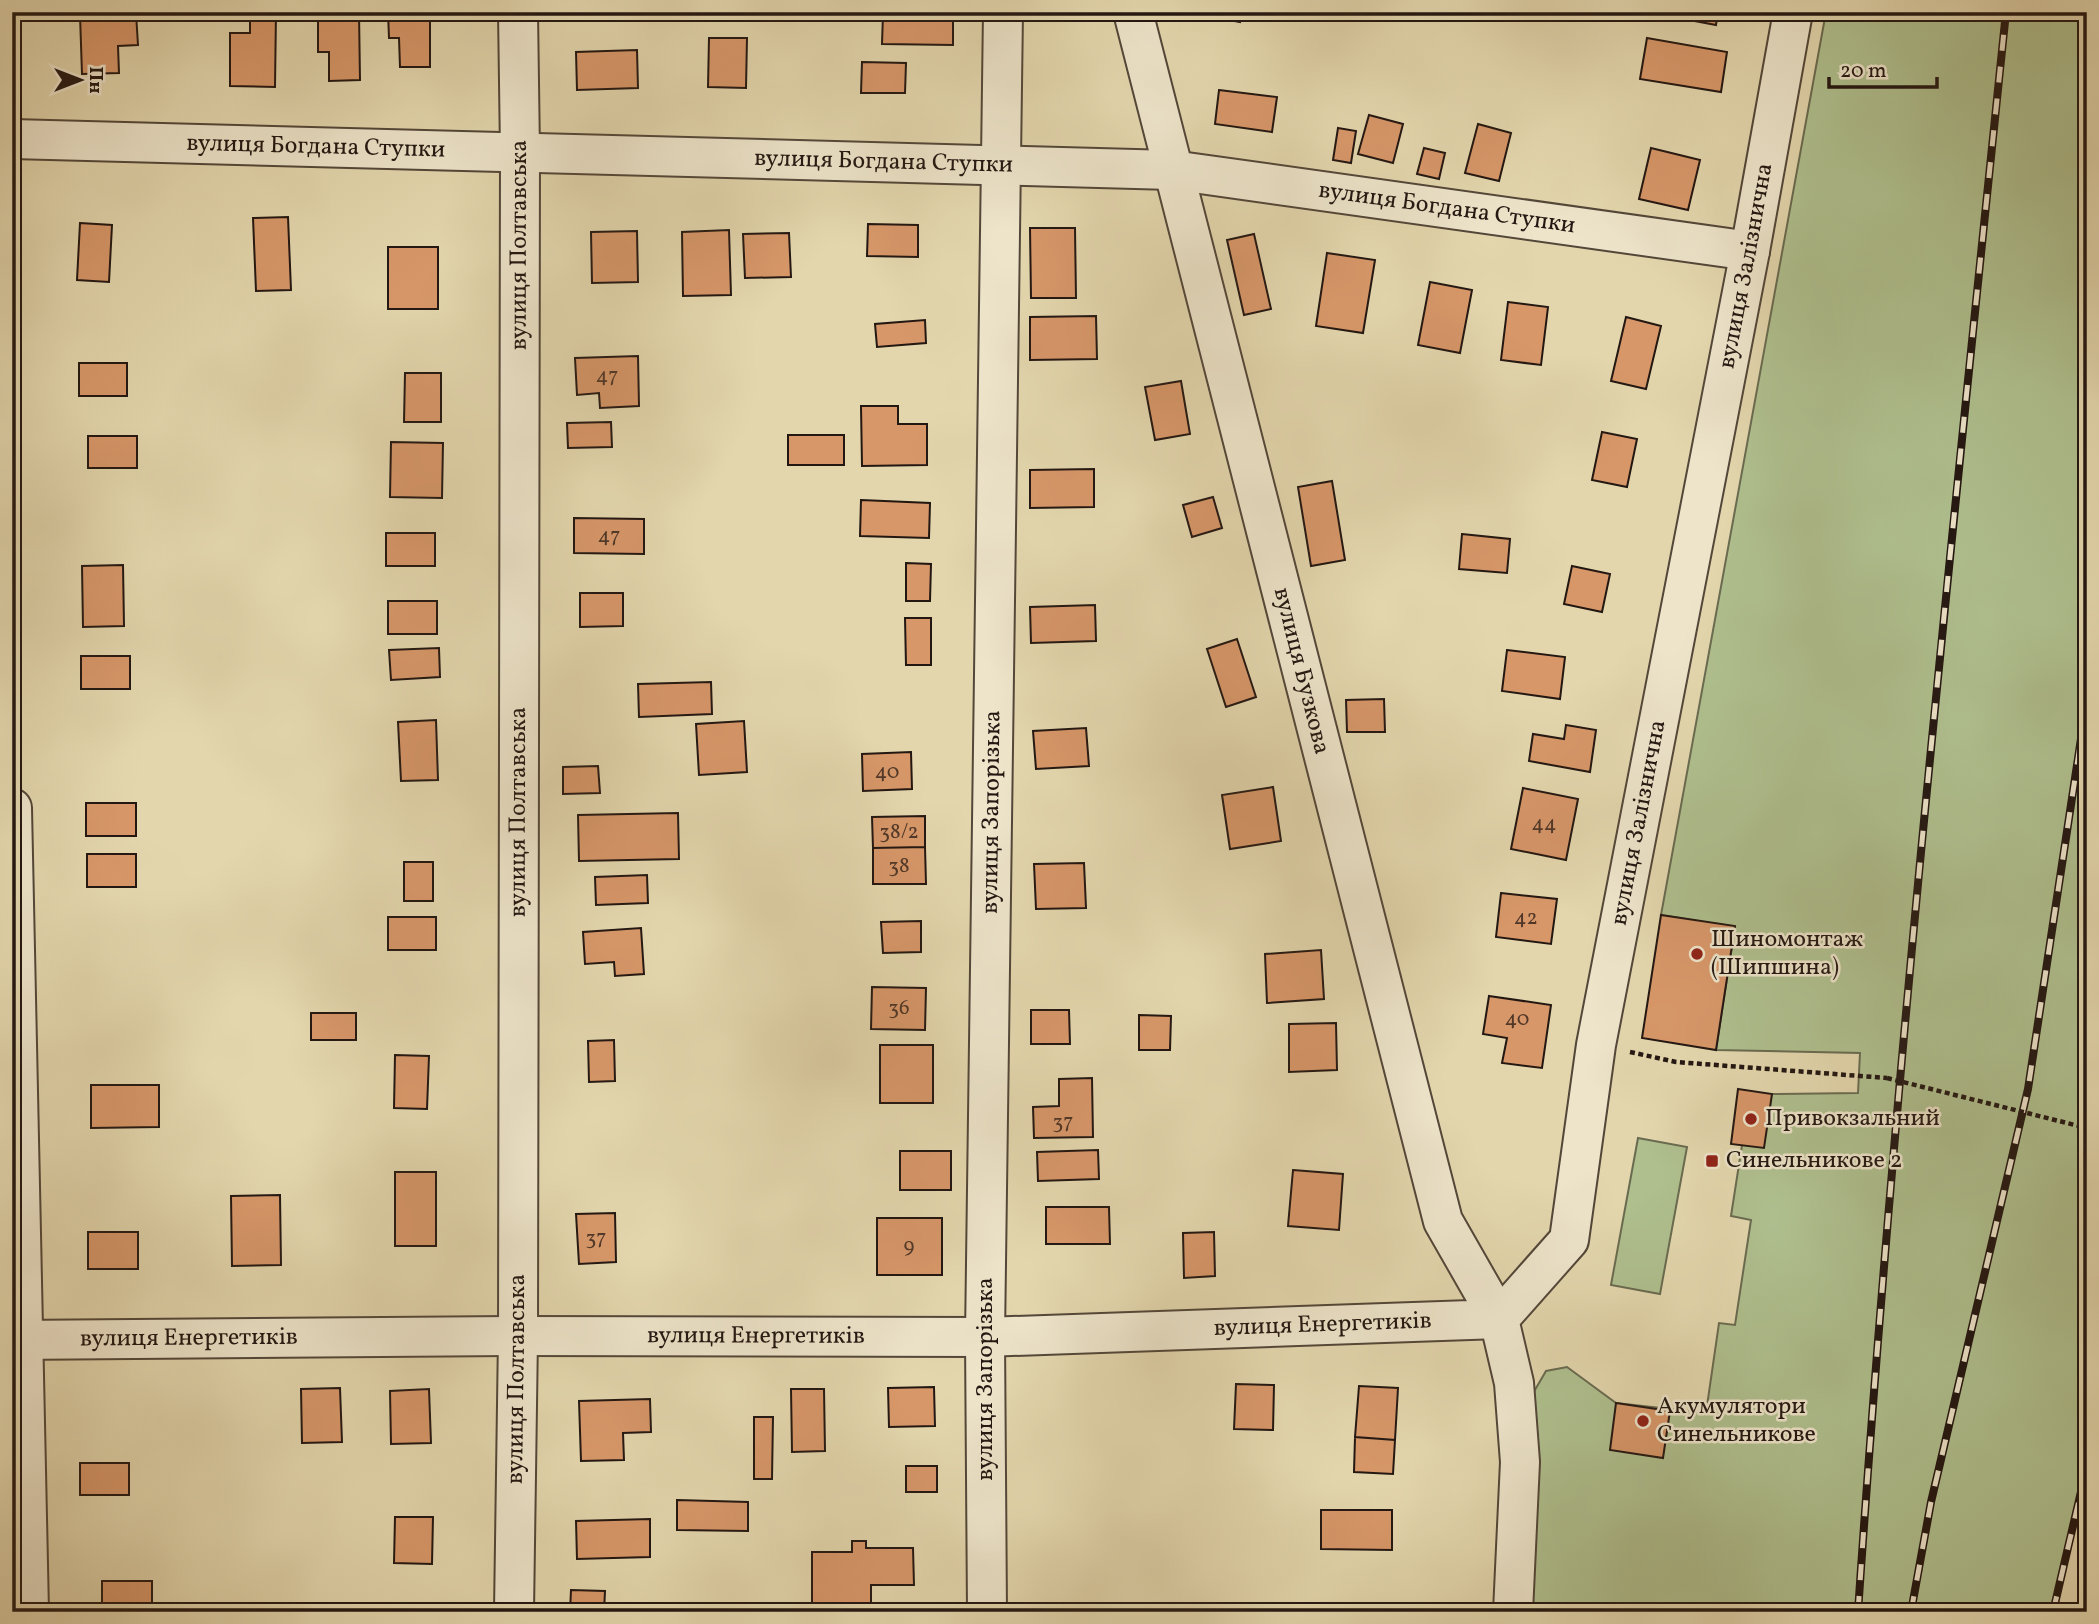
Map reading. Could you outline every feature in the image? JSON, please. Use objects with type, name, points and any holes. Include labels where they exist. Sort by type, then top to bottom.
[{"type":"street","name":"вулиця Полтавська","points":[[514,1612],[518,1336],[518,12]]},
{"type":"street","name":"вулиця Запорізька","points":[[988,1612],[985,1337],[1003,12]]},
{"type":"street","name":"вулиця Бузкова","points":[[1133,12],[1443,1221],[1499,1319]]},
{"type":"street","name":"вулиця Залізнична","points":[[1499,1319],[1569,1240],[1596,1045],[1750,251],[1793,12]]},
{"type":"street","name":"вулиця Богдана Ступки","points":[[12,139],[1172,170],[1750,251]]},
{"type":"street","points":[[12,807],[19,1340],[29,1612]]},
{"type":"street","name":"вулиця Енергетиків","points":[[19,1340],[518,1336],[985,1337],[1499,1319]]},
{"type":"street","points":[[1499,1319],[1514,1382],[1520,1462],[1513,1612]]},
{"type":"path","points":[[1676,1062],[1887,1078],[2087,1128]]},
{"type":"green space","points":[[1826,12],[2087,12],[2087,1456],[2055,1612],[1529,1612],[1532,1395],[1546,1371],[1567,1367],[1616,1403],[1706,1413],[1719,1323],[1735,1325],[1751,1220],[1731,1216],[1742,1145],[1772,1094],[1858,1093],[1860,1053],[1716,1050],[1735,927],[1661,915]]},
{"type":"green space","points":[[1638,1138],[1687,1147],[1660,1294],[1611,1285]]},
{"type":"building","points":[[250,12],[276,12],[275,87],[230,86],[230,33],[250,33]]},
{"type":"building","points":[[318,12],[359,12],[360,80],[329,81],[329,52],[318,52]]},
{"type":"building","points":[[388,12],[430,12],[430,67],[400,67],[399,38],[389,38]]},
{"type":"building","points":[[590,12],[627,12],[627,19],[590,18]]},
{"type":"building","points":[[1188,12],[1242,12],[1240,22]]},
{"type":"building","points":[[1647,12],[1718,12],[1716,25]]},
{"type":"building","points":[[136,13],[138,45],[118,46],[119,73],[82,74],[80,15]]},
{"type":"building","points":[[883,14],[953,15],[953,45],[882,44]]},
{"type":"building","points":[[709,38],[747,38],[746,88],[708,87]]},
{"type":"building","points":[[1647,38],[1727,52],[1721,92],[1640,79]]},
{"type":"building","points":[[637,50],[638,88],[577,90],[576,52]]},
{"type":"building","points":[[862,62],[906,63],[905,93],[861,93]]},
{"type":"building","points":[[1219,90],[1277,97],[1272,132],[1215,124]]},
{"type":"building","points":[[1369,115],[1403,124],[1393,163],[1358,154]]},
{"type":"building","points":[[1478,124],[1511,133],[1499,181],[1465,173]]},
{"type":"building","points":[[1338,128],[1356,131],[1351,163],[1333,160]]},
{"type":"building","points":[[1424,148],[1445,153],[1439,179],[1417,174]]},
{"type":"building","points":[[1651,148],[1700,160],[1688,210],[1639,199]]},
{"type":"building","points":[[288,217],[291,290],[256,291],[253,218]]},
{"type":"building","points":[[80,223],[112,225],[109,282],[77,280]]},
{"type":"building","points":[[868,224],[918,225],[918,257],[867,256]]},
{"type":"building","points":[[1030,228],[1075,228],[1076,298],[1031,298]]},
{"type":"building","points":[[729,230],[731,295],[683,296],[682,232]]},
{"type":"building","points":[[637,231],[638,282],[592,283],[591,232]]},
{"type":"building","points":[[789,233],[791,277],[745,278],[743,234]]},
{"type":"building","points":[[1254,234],[1271,309],[1244,315],[1227,240]]},
{"type":"building","points":[[388,247],[438,247],[438,309],[388,309]]},
{"type":"building","points":[[1327,253],[1375,260],[1363,333],[1316,326]]},
{"type":"building","points":[[1430,282],[1472,290],[1460,353],[1418,345]]},
{"type":"building","points":[[1508,302],[1548,307],[1541,365],[1501,360]]},
{"type":"building","points":[[1096,316],[1097,359],[1030,360],[1030,317]]},
{"type":"building","points":[[1626,317],[1661,326],[1646,389],[1611,381]]},
{"type":"building","points":[[925,320],[926,343],[877,347],[875,324]]},
{"type":"building","points":[[638,356],[639,406],[600,408],[599,393],[577,395],[575,358]]},
{"type":"building","points":[[79,363],[127,363],[127,396],[79,396]]},
{"type":"building","points":[[405,373],[441,373],[441,422],[404,422]]},
{"type":"building","points":[[1181,381],[1190,434],[1155,440],[1145,387]]},
{"type":"building","points":[[861,406],[898,406],[898,424],[927,424],[927,465],[862,466]]},
{"type":"building","points":[[611,422],[612,447],[568,448],[567,423]]},
{"type":"building","points":[[1602,432],[1637,439],[1627,487],[1592,480]]},
{"type":"building","points":[[788,435],[844,435],[844,465],[788,465]]},
{"type":"building","points":[[88,436],[137,436],[137,468],[88,468]]},
{"type":"building","points":[[391,442],[443,443],[442,498],[390,497]]},
{"type":"building","points":[[1094,469],[1094,507],[1030,508],[1030,470]]},
{"type":"building","points":[[1332,481],[1345,560],[1311,566],[1298,487]]},
{"type":"building","points":[[1213,497],[1222,528],[1192,537],[1183,505]]},
{"type":"building","points":[[861,500],[930,503],[929,538],[860,536]]},
{"type":"building","points":[[574,518],[644,519],[644,554],[574,553]]},
{"type":"building","points":[[386,533],[435,533],[435,566],[386,566]]},
{"type":"building","points":[[1462,534],[1510,539],[1507,573],[1459,569]]},
{"type":"building","points":[[906,563],[931,564],[930,601],[906,601]]},
{"type":"building","points":[[123,565],[124,626],[83,627],[82,566]]},
{"type":"building","points":[[1572,566],[1610,574],[1602,612],[1564,604]]},
{"type":"building","points":[[580,593],[623,593],[623,626],[580,627]]},
{"type":"building","points":[[388,601],[437,601],[437,634],[388,634]]},
{"type":"building","points":[[1095,605],[1096,641],[1031,643],[1030,607]]},
{"type":"building","points":[[905,618],[931,618],[931,665],[906,665]]},
{"type":"building","points":[[1237,639],[1256,697],[1226,707],[1207,649]]},
{"type":"building","points":[[439,648],[440,677],[391,680],[389,650]]},
{"type":"building","points":[[1507,650],[1565,657],[1560,699],[1502,691]]},
{"type":"building","points":[[81,656],[130,656],[130,689],[81,689]]},
{"type":"building","points":[[711,682],[712,714],[639,717],[638,684]]},
{"type":"building","points":[[1384,699],[1385,732],[1347,732],[1346,700]]},
{"type":"building","points":[[436,720],[438,780],[401,781],[398,722]]},
{"type":"building","points":[[744,721],[747,772],[699,775],[696,724]]},
{"type":"building","points":[[1566,725],[1596,730],[1590,772],[1529,761],[1533,734],[1564,739]]},
{"type":"building","points":[[1086,728],[1089,766],[1036,769],[1033,731]]},
{"type":"building","points":[[911,752],[912,789],[863,791],[862,754]]},
{"type":"building","points":[[598,766],[600,793],[563,794],[563,767]]},
{"type":"building","points":[[1273,787],[1281,841],[1230,849],[1222,795]]},
{"type":"building","points":[[1523,788],[1578,799],[1566,860],[1511,849]]},
{"type":"building","points":[[86,803],[136,803],[136,836],[86,836]]},
{"type":"building","points":[[678,813],[679,859],[579,861],[578,815]]},
{"type":"building","points":[[925,816],[925,847],[873,848],[872,817]]},
{"type":"building","points":[[925,847],[926,884],[873,884],[873,848]]},
{"type":"building","points":[[87,854],[136,854],[136,887],[87,887]]},
{"type":"building","points":[[404,862],[433,862],[433,901],[404,901]]},
{"type":"building","points":[[1084,863],[1086,908],[1036,909],[1034,864]]},
{"type":"building","points":[[647,875],[648,903],[596,905],[595,877]]},
{"type":"building","points":[[1501,893],[1557,899],[1551,944],[1496,937]]},
{"type":"building","points":[[1661,915],[1735,926],[1716,1050],[1642,1038]]},
{"type":"building","points":[[388,917],[436,917],[436,950],[388,950]]},
{"type":"building","points":[[921,921],[921,952],[883,953],[881,922]]},
{"type":"building","points":[[641,928],[644,974],[615,976],[614,962],[585,964],[583,932]]},
{"type":"building","points":[[1321,950],[1324,999],[1267,1003],[1265,954]]},
{"type":"building","points":[[872,987],[926,988],[925,1030],[871,1029]]},
{"type":"building","points":[[1489,996],[1551,1005],[1542,1068],[1502,1063],[1507,1038],[1483,1034]]},
{"type":"building","points":[[1031,1010],[1069,1010],[1070,1044],[1031,1044]]},
{"type":"building","points":[[311,1013],[356,1013],[356,1040],[311,1040]]},
{"type":"building","points":[[1139,1015],[1171,1016],[1170,1050],[1139,1050]]},
{"type":"building","points":[[1336,1023],[1337,1070],[1289,1072],[1289,1024]]},
{"type":"building","points":[[614,1040],[615,1081],[589,1082],[588,1041]]},
{"type":"building","points":[[880,1045],[933,1045],[933,1103],[880,1103]]},
{"type":"building","points":[[395,1055],[429,1056],[427,1109],[394,1108]]},
{"type":"building","points":[[1092,1078],[1093,1137],[1034,1138],[1033,1107],[1059,1106],[1059,1079]]},
{"type":"building","points":[[91,1085],[159,1085],[159,1127],[91,1128]]},
{"type":"building","name":"Привокзальний","points":[[1738,1089],[1772,1094],[1764,1148],[1731,1144]]},
{"type":"building","points":[[1098,1150],[1099,1179],[1038,1181],[1037,1152]]},
{"type":"building","points":[[900,1151],[951,1151],[951,1190],[900,1190]]},
{"type":"building","points":[[1293,1170],[1343,1174],[1339,1230],[1288,1226]]},
{"type":"building","points":[[395,1172],[436,1172],[436,1246],[395,1246]]},
{"type":"building","points":[[280,1195],[281,1265],[232,1266],[231,1196]]},
{"type":"building","points":[[1046,1207],[1109,1207],[1110,1244],[1046,1244]]},
{"type":"building","points":[[615,1213],[616,1262],[579,1264],[576,1214]]},
{"type":"building","points":[[877,1218],[942,1218],[942,1275],[877,1275]]},
{"type":"building","points":[[88,1232],[138,1232],[138,1269],[88,1269]]},
{"type":"building","points":[[1214,1232],[1215,1276],[1184,1278],[1183,1233]]},
{"type":"building","points":[[1236,1384],[1274,1385],[1273,1430],[1234,1429]]},
{"type":"building","points":[[1359,1386],[1398,1388],[1395,1440],[1355,1437]]},
{"type":"building","points":[[934,1387],[935,1426],[889,1427],[888,1388]]},
{"type":"building","points":[[340,1388],[342,1442],[302,1443],[301,1389]]},
{"type":"building","points":[[429,1389],[431,1443],[391,1444],[390,1391]]},
{"type":"building","points":[[791,1389],[824,1389],[825,1451],[792,1452]]},
{"type":"building","points":[[650,1399],[651,1432],[623,1433],[624,1460],[581,1461],[579,1401]]},
{"type":"building","points":[[1616,1403],[1670,1411],[1663,1458],[1610,1450]]},
{"type":"building","points":[[754,1417],[773,1417],[772,1479],[754,1479]]},
{"type":"building","points":[[1355,1437],[1395,1440],[1393,1474],[1354,1472]]},
{"type":"building","points":[[80,1463],[129,1463],[129,1495],[80,1495]]},
{"type":"building","points":[[906,1466],[937,1466],[937,1492],[906,1492]]},
{"type":"building","points":[[677,1500],[748,1502],[748,1531],[677,1530]]},
{"type":"building","points":[[1321,1510],[1392,1510],[1392,1550],[1321,1549]]},
{"type":"building","points":[[395,1517],[433,1517],[432,1564],[394,1563]]},
{"type":"building","points":[[650,1519],[650,1557],[577,1559],[576,1521]]},
{"type":"building","points":[[852,1541],[866,1541],[866,1548],[913,1548],[914,1585],[871,1585],[871,1612],[812,1612],[812,1552],[852,1552]]},
{"type":"building","points":[[102,1581],[152,1581],[152,1612],[102,1612]]},
{"type":"building","points":[[571,1590],[605,1591],[604,1612],[570,1612]]},
{"type":"railway","points":[[1858,1612],[1906,1012],[2006,12]]},
{"type":"railway","points":[[1911,1612],[1931,1502],[2028,1089],[2087,699]]},
{"type":"railway","points":[[2053,1612],[2087,1466]]},
{"type":"place","name":"Шиномонтаж (Шипшина)","points":[[1697,954]]},
{"type":"place","name":"Привокзальний","points":[[1751,1119]]},
{"type":"place","name":"Синельникове 2","points":[[1712,1161]]},
{"type":"place","name":"Акумулятори Синельникове","points":[[1643,1421]]}]
